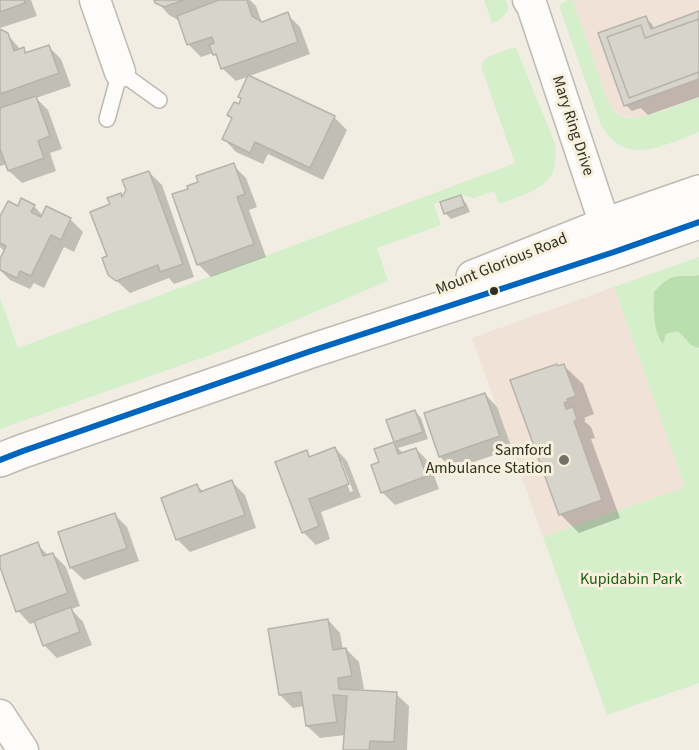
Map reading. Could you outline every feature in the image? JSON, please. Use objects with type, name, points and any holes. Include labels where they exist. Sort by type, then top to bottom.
[{"type":"main road","name":"Mount Glorious Road","points":[[609,238],[699,192]]},
{"type":"main road","name":"Mount Glorious Road","points":[[0,460],[311,351],[435,292],[609,238],[699,222]]},
{"type":"street","points":[[95,0],[120,72]]},
{"type":"street","name":"Mary Ring Drive","points":[[528,0],[532,6],[609,238]]},
{"type":"street","points":[[0,715],[23,750]]},
{"type":"lane","points":[[107,119],[120,72],[159,100]]},
{"type":"shaded area","points":[[573,0],[699,0],[699,97],[641,118],[620,116],[613,110],[606,96]]},
{"type":"shaded area","points":[[614,287],[685,487],[543,537],[472,338]]},
{"type":"green space","points":[[484,0],[506,0],[508,11],[492,23]]},
{"type":"green space","points":[[568,0],[573,0],[606,96],[615,112],[627,118],[637,117],[659,112],[699,97],[699,132],[646,150],[633,150],[611,138],[601,125],[559,6]]},
{"type":"green space","points":[[516,48],[555,143],[554,169],[544,184],[499,204],[494,191],[474,198],[461,195],[434,204],[441,225],[377,248],[388,281],[227,349],[0,429],[0,298],[18,348],[515,163],[482,69],[482,63],[486,58]]},
{"type":"green space","name":"Kupidabin Park","points":[[699,257],[699,683],[607,715],[543,537],[685,487],[614,287]]},
{"type":"green space","points":[[699,275],[699,348],[691,345],[678,331],[666,334],[663,344],[655,326],[654,292],[672,277]]},
{"type":"building","points":[[0,0],[24,0],[25,3],[0,12]]},
{"type":"building","points":[[154,0],[184,0],[164,7],[155,3]]},
{"type":"building","points":[[219,0],[247,0],[252,16],[262,22],[288,12],[298,42],[221,69],[216,54],[213,55],[209,45],[214,43],[212,37],[187,45],[177,16]]},
{"type":"building","points":[[699,11],[699,19],[645,38],[641,25],[607,37],[629,98],[699,72],[699,79],[624,106],[598,33],[646,16],[651,29]]},
{"type":"building","points":[[699,19],[699,72],[629,98],[607,37],[641,25],[645,38]]},
{"type":"building","points":[[0,29],[8,33],[14,51],[24,47],[25,53],[49,45],[59,73],[0,94]]},
{"type":"building","points":[[248,75],[335,116],[310,168],[255,142],[250,153],[222,139],[232,118],[227,115],[234,102],[239,104],[241,98],[238,97]]},
{"type":"building","points":[[36,96],[50,136],[38,141],[44,158],[8,171],[0,149],[0,108]]},
{"type":"building","points":[[234,163],[245,194],[237,197],[254,244],[197,265],[172,194],[188,189],[187,186],[198,182],[196,176]]},
{"type":"building","points":[[149,171],[183,264],[160,272],[158,265],[116,281],[108,275],[102,258],[107,256],[90,212],[110,204],[107,198],[121,193],[122,197],[126,190],[122,180]]},
{"type":"building","points":[[461,195],[465,206],[444,214],[440,202]]},
{"type":"building","points":[[21,198],[35,205],[31,212],[41,217],[46,206],[71,218],[61,240],[51,235],[31,276],[20,271],[17,278],[0,270],[0,259],[6,246],[0,243],[0,216],[8,201],[18,206]]},
{"type":"building","name":"Samford Ambulance Station","points":[[557,364],[558,366],[564,364],[576,396],[567,399],[568,401],[564,403],[566,409],[573,407],[577,419],[574,421],[602,500],[559,515],[510,380]]},
{"type":"building","points":[[485,393],[500,436],[439,457],[424,413]]},
{"type":"building","points":[[415,410],[423,432],[394,442],[386,420]]},
{"type":"building","points":[[394,442],[398,454],[416,448],[427,476],[381,493],[371,465],[379,462],[374,449]]},
{"type":"building","points":[[335,447],[349,484],[309,499],[319,526],[302,533],[275,462],[307,450],[309,457]]},
{"type":"building","points":[[232,480],[245,515],[176,540],[161,498],[197,484],[200,492]]},
{"type":"building","points":[[115,513],[127,548],[70,568],[58,532]]},
{"type":"building","points":[[38,542],[43,556],[53,553],[68,593],[16,612],[0,567],[0,556]]},
{"type":"building","points":[[71,607],[80,632],[43,646],[34,621]]},
{"type":"building","points":[[328,619],[333,650],[346,648],[352,676],[338,678],[339,689],[397,692],[394,742],[370,741],[369,750],[343,750],[347,696],[333,695],[337,722],[306,726],[301,692],[279,695],[268,629]]},
{"type":"transit line","points":[[0,460],[311,351],[699,222]]},
{"type":"place","name":"Samford Ambulance Station","points":[[564,460]]}]
